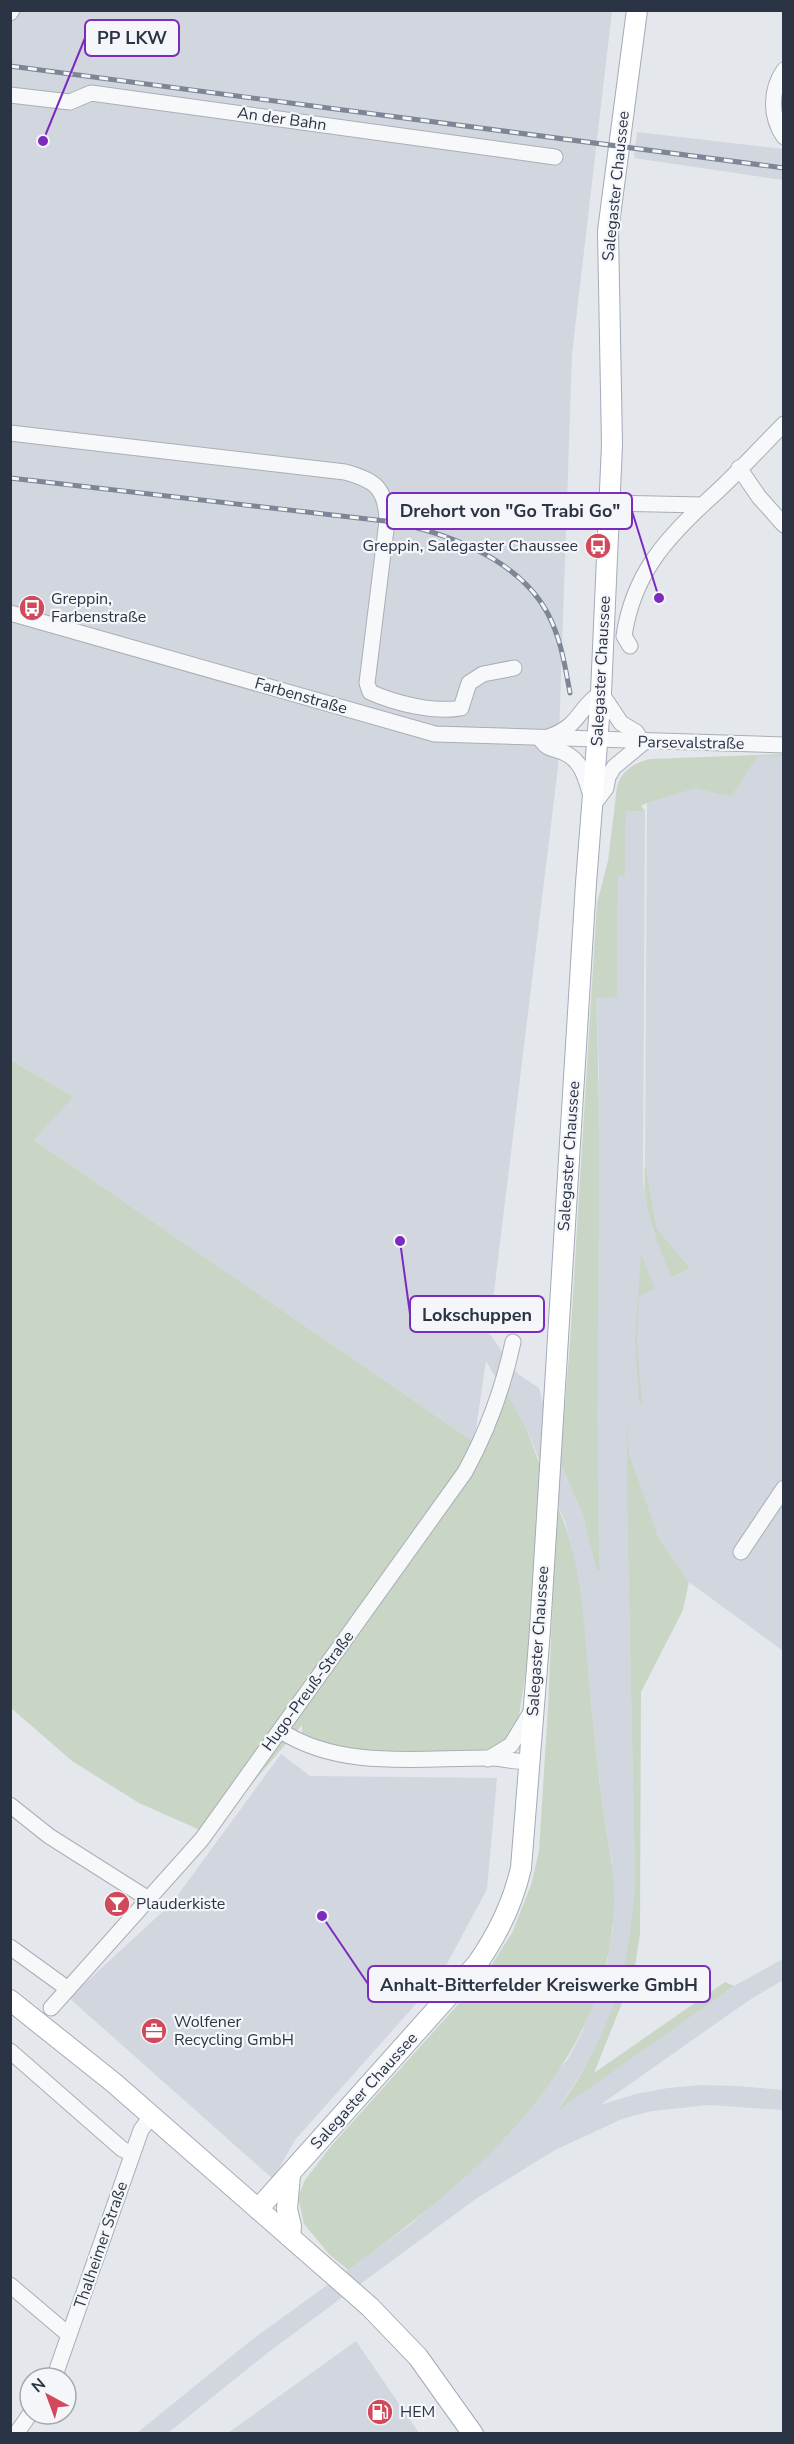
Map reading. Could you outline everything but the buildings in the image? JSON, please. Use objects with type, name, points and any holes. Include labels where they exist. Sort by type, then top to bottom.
[{"type":"main road","name":"Salegaster Chaussee","points":[[258,2209],[467,1976],[501,1925],[513,1897],[521,1868],[542,1600],[586,893],[601,693],[612,445],[607,244],[637,10]]},
{"type":"main road","points":[[10,2000],[152,2115],[370,2307],[414,2352],[472,2433]]},
{"type":"main road","points":[[290,2175],[287,2209],[290,2237]]},
{"type":"street","points":[[781,134],[774,110],[773,93],[783,70]]},
{"type":"street","name":"An der Bahn","points":[[10,94],[70,102],[91,93],[555,157]]},
{"type":"street","points":[[630,646],[624,636],[627,615],[641,578],[663,546],[783,424]]},
{"type":"street","points":[[10,433],[345,472],[370,478],[381,491],[387,506],[367,683],[370,692],[381,697],[447,710],[460,708],[469,683],[483,674],[514,668]]},
{"type":"street","points":[[739,468],[759,497],[783,525]]},
{"type":"street","points":[[610,503],[701,506]]},
{"type":"street","name":"Farbenstraße","points":[[10,613],[435,734],[598,741]]},
{"type":"street","points":[[601,693],[621,723],[636,732],[644,743],[614,767],[606,788],[594,804],[579,765],[565,753],[547,749],[540,739],[567,728],[585,710],[590,700],[601,693]]},
{"type":"street","name":"Parsevalstraße","points":[[598,741],[783,745]]},
{"type":"street","name":"Hugo-Preuß-Straße","points":[[51,2008],[150,1900],[202,1839],[465,1472],[486,1433],[500,1395],[513,1342]]},
{"type":"street","points":[[741,1552],[783,1488]]},
{"type":"street","points":[[488,1759],[511,1745],[532,1709]]},
{"type":"street","points":[[281,1731],[313,1747],[359,1757],[397,1761],[488,1759],[530,1762]]},
{"type":"street","points":[[10,1805],[49,1836],[150,1900]]},
{"type":"street","points":[[10,1947],[68,1989]]},
{"type":"street","points":[[10,2051],[122,2149],[132,2154]]},
{"type":"street","name":"Thalheimer Straße","points":[[58,2366],[132,2154],[141,2130],[152,2115]]},
{"type":"street","points":[[10,2285],[69,2336]]},
{"type":"shaded area","points":[[10,11],[612,11],[572,354],[558,767],[489,1333],[518,1374],[539,1388],[560,1463],[583,1515],[598,1570],[600,1570],[596,1457],[599,1073],[596,997],[617,996],[618,875],[625,875],[626,811],[645,811],[643,1182],[653,1231],[673,1278],[690,1268],[657,1229],[645,1163],[647,803],[695,787],[731,797],[758,756],[783,757],[783,1651],[689,1582],[659,1539],[629,1452],[627,1403],[635,1880],[633,1917],[629,1949],[611,2014],[597,2048],[558,2109],[734,1986],[783,1959],[783,1980],[748,2001],[600,2105],[636,2094],[668,2088],[700,2085],[737,2086],[783,2090],[783,2110],[709,2105],[652,2111],[622,2119],[555,2150],[477,2198],[266,2354],[168,2433],[137,2433],[249,2342],[411,2224],[463,2177],[568,2059],[583,2030],[607,1963],[613,1928],[612,1860],[603,1810],[572,1549],[565,1522],[526,1428],[486,1361],[474,1442],[34,1140],[72,1097],[11,1059]]},
{"type":"shaded area","points":[[637,132],[783,149],[783,180],[634,158]]},
{"type":"shaded area","points":[[281,1754],[310,1776],[497,1778],[487,1889],[440,1977],[295,2140],[273,2179],[69,1998],[172,1903]]},
{"type":"shaded area","points":[[356,2341],[419,2433],[228,2433]]},
{"type":"green space","points":[[783,754],[783,757],[758,756],[731,797],[695,788],[647,803],[641,806],[645,811],[626,811],[625,875],[618,876],[617,997],[596,998],[599,1141],[598,1498],[600,1570],[597,1571],[583,1515],[560,1463],[570,1343],[597,903],[608,861],[617,787],[629,768],[650,759]]},
{"type":"green space","points":[[10,1059],[73,1097],[34,1140],[474,1442],[507,1394],[526,1428],[541,1468],[530,1645],[518,1722],[514,1733],[498,1747],[463,1753],[364,1752],[302,1736],[302,1725],[209,1834],[139,1803],[72,1761],[11,1708]]},
{"type":"green space","points":[[645,1163],[657,1229],[690,1268],[672,1278],[651,1222],[645,1193]]},
{"type":"green space","points":[[641,1254],[655,1288],[639,1297],[637,1340],[642,1403],[639,1402],[635,1340]]},
{"type":"green space","points":[[627,1403],[629,1452],[659,1539],[689,1582],[683,1610],[641,1692],[640,1934],[634,1973],[594,2073],[725,1982],[734,1986],[557,2111],[576,2083],[604,2029],[622,1974],[632,1913],[635,1880]]},
{"type":"green space","points":[[557,1505],[567,1531],[579,1585],[599,1777],[613,1872],[614,1894],[608,1955],[591,2011],[563,2063],[528,2111],[487,2156],[442,2197],[348,2270],[329,2254],[304,2224],[298,2197],[305,2180],[331,2146],[487,1972],[512,1933],[531,1885],[539,1851]]},
{"type":"railway","points":[[10,66],[784,168]]},
{"type":"railway","points":[[10,478],[385,521],[454,540],[499,563],[535,594],[548,614],[556,633],[570,693]]},
{"type":"place","name":"PP LKW","points":[[43,141]]},
{"type":"place","name":"Greppin, Salegaster Chaussee","points":[[598,546]]},
{"type":"place","name":"Drehort von \"Go Trabi Go\"","points":[[659,598]]},
{"type":"place","name":"Greppin, Farbenstraße","points":[[32,608]]},
{"type":"place","name":"Lokschuppen","points":[[400,1241]]},
{"type":"place","name":"Plauderkiste","points":[[117,1904]]},
{"type":"place","name":"Anhalt-Bitterfelder Kreiswerke GmbH","points":[[322,1916]]},
{"type":"place","name":"Wolfener Recycling GmbH","points":[[154,2031]]},
{"type":"place","name":"HEM","points":[[380,2412]]}]
